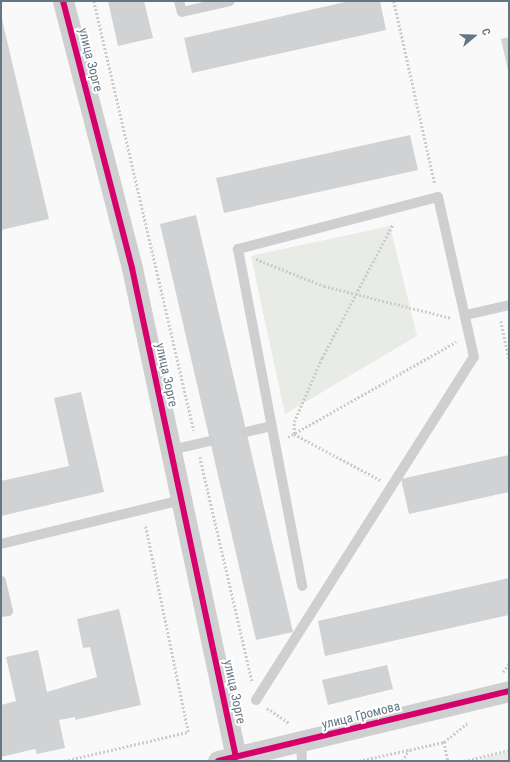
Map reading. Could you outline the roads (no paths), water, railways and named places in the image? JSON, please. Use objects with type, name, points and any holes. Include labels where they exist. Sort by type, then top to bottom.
[{"type":"street","name":"улица Зорге","points":[[64,1],[132,268],[182,500],[227,759]]},
{"type":"street","name":"улица Громова","points":[[227,759],[302,752],[509,691]]},
{"type":"lane","points":[[179,1],[182,12],[230,1]]},
{"type":"lane","points":[[256,700],[474,357],[438,198],[238,249],[302,586]]},
{"type":"lane","points":[[466,319],[498,308],[509,306]]},
{"type":"lane","points":[[246,432],[271,426]]},
{"type":"lane","points":[[171,450],[210,441]]},
{"type":"lane","points":[[1,544],[182,500]]},
{"type":"lane","points":[[1,581],[8,611],[1,612]]}]
